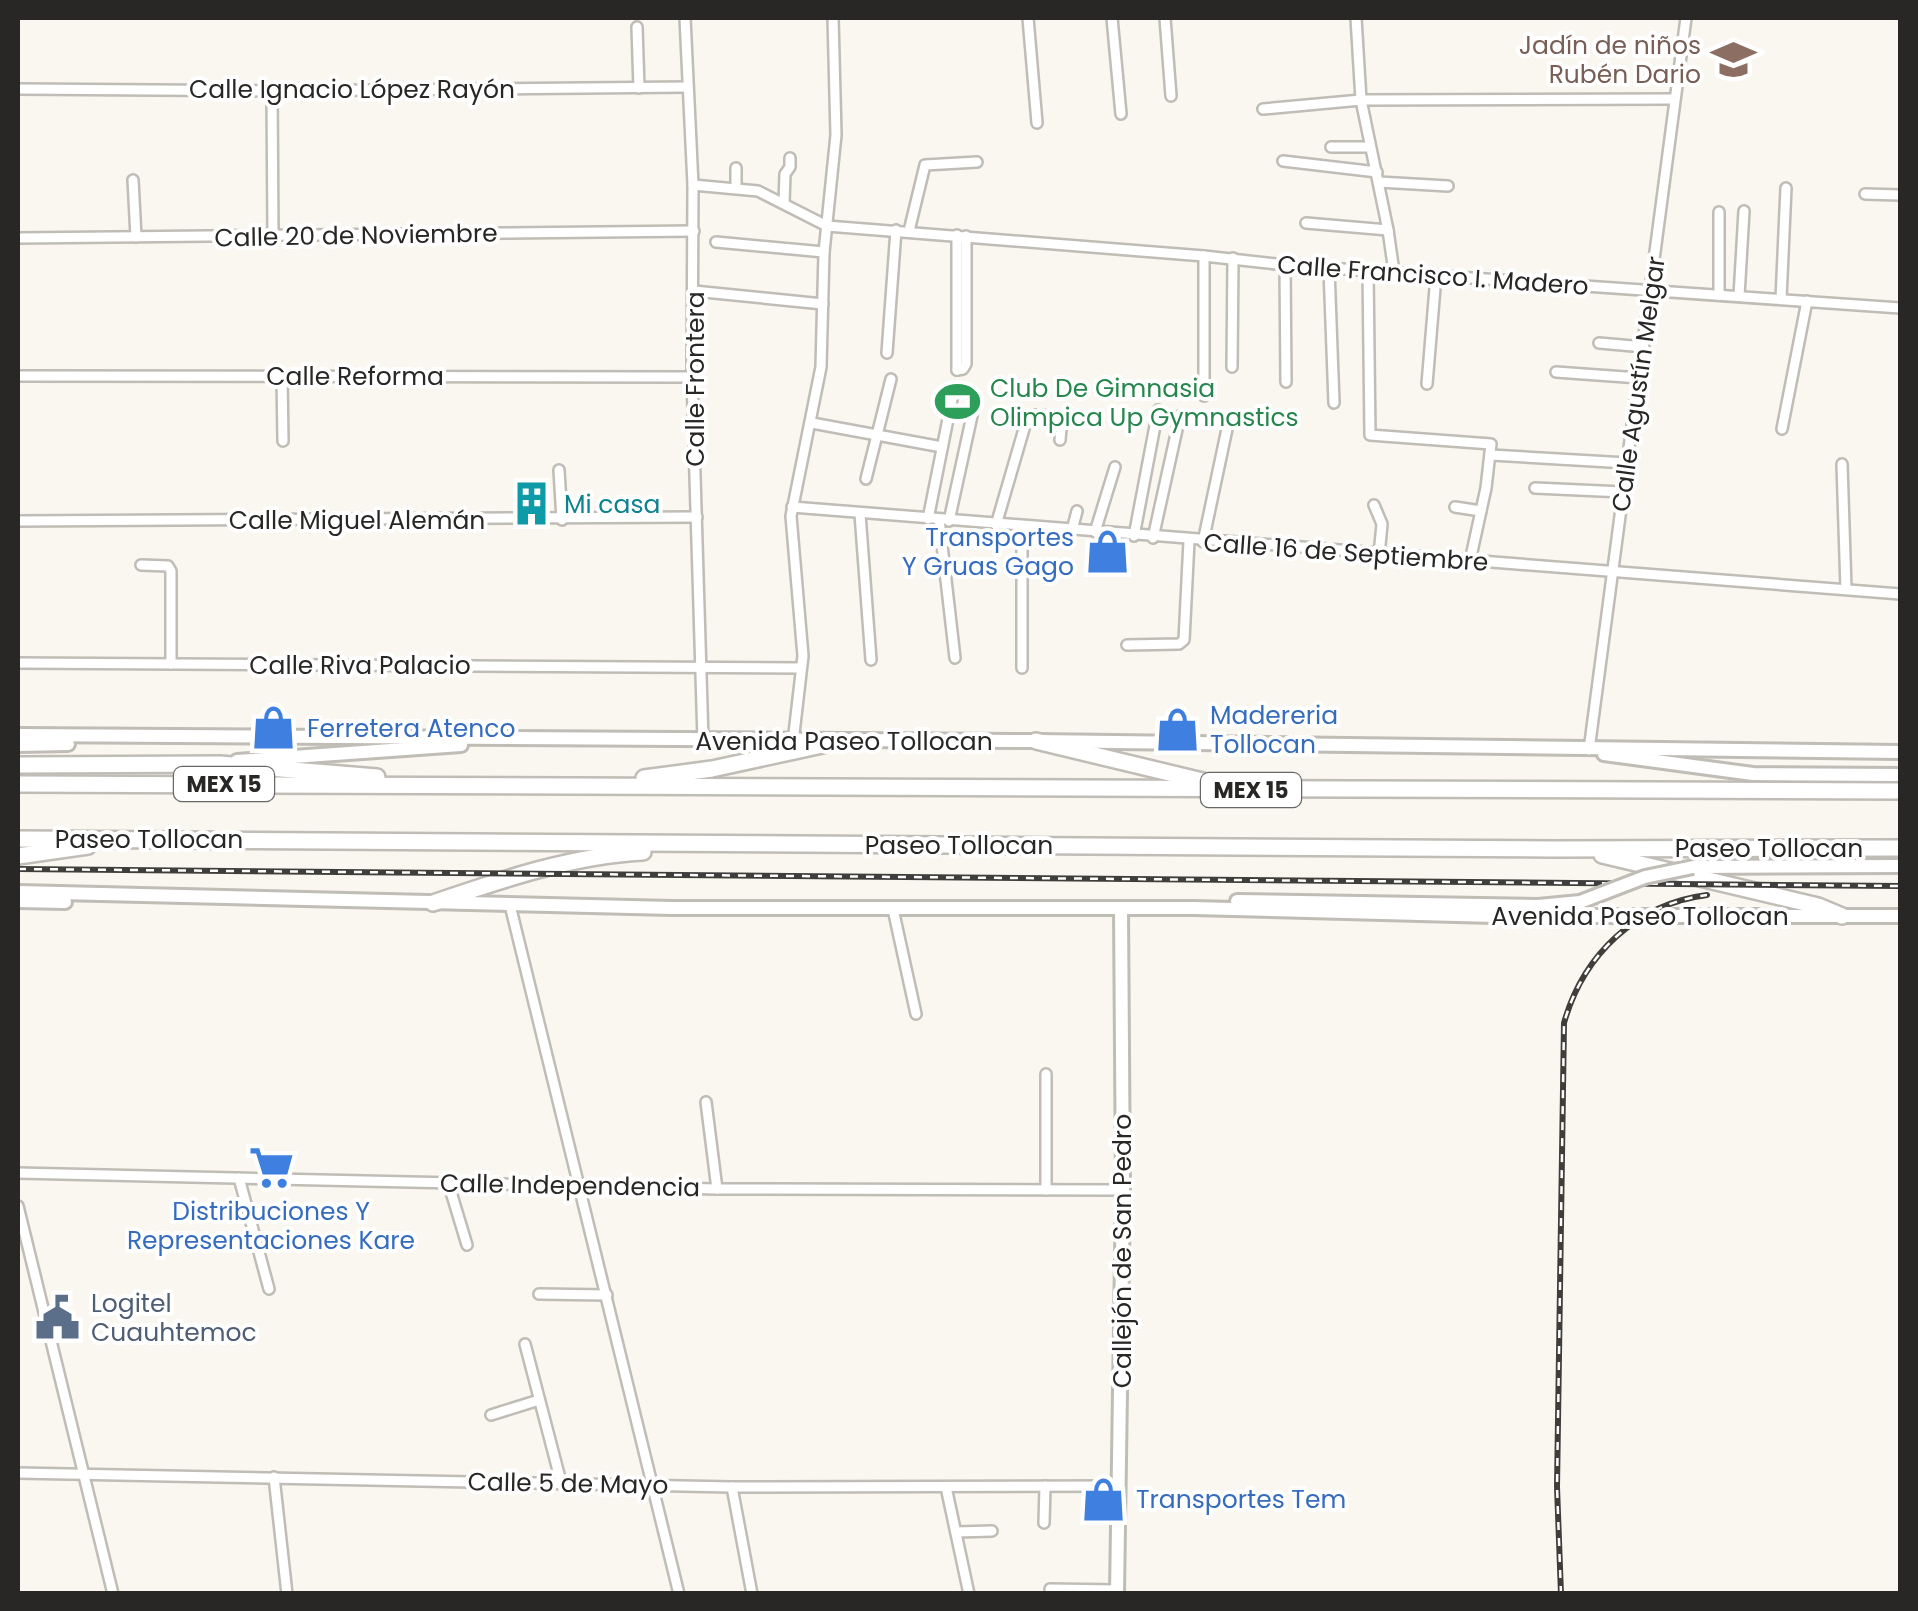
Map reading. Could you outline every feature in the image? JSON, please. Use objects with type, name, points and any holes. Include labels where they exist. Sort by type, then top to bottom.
[{"type":"highway","points":[[1036,741],[1238,790]]},
{"type":"highway","points":[[600,786],[712,769],[836,742]]},
{"type":"highway","points":[[18,765],[220,764],[359,774],[430,785]]},
{"type":"highway","name":"MEX 15","points":[[18,784],[1900,791]]},
{"type":"highway","name":"Paseo Tollocan","points":[[18,838],[1900,848]]},
{"type":"highway","points":[[18,856],[122,838]]},
{"type":"highway","points":[[433,904],[518,874],[588,858],[791,844]]},
{"type":"highway","points":[[1554,849],[1695,875],[1818,906],[1842,916]]},
{"type":"main road","name":"Avenida Paseo Tollocan","points":[[18,736],[1036,741],[1900,752]]},
{"type":"main road","name":"Avenida Paseo Tollocan","points":[[18,745],[66,744],[100,738]]},
{"type":"main road","points":[[220,764],[444,747],[482,738]]},
{"type":"main road","name":"Avenida Paseo Tollocan","points":[[1589,750],[1644,762],[1753,774],[1900,775]]},
{"type":"main road","name":"Avenida Paseo Tollocan","points":[[1140,908],[1233,901],[1538,906],[1580,902],[1645,877],[1694,867],[1900,866]]},
{"type":"main road","name":"Avenida Paseo Tollocan","points":[[18,892],[510,905],[1900,916]]},
{"type":"main road","name":"Avenida Paseo Tollocan","points":[[18,901],[72,902],[108,895]]},
{"type":"main road","name":"Callejón de San Pedro","points":[[1117,1591],[1123,1190],[1121,909]]},
{"type":"street","name":"Calle Frontera","points":[[685,18],[693,186],[692,377],[703,740]]},
{"type":"street","points":[[793,742],[802,668],[792,508],[822,368],[824,252],[836,135],[833,18]]},
{"type":"street","points":[[1028,18],[1037,123]]},
{"type":"street","points":[[1112,18],[1121,114]]},
{"type":"street","points":[[1165,18],[1171,96]]},
{"type":"street","points":[[1356,18],[1360,100],[1394,272]]},
{"type":"street","name":"Calle Agustín Melgar","points":[[1589,750],[1686,18]]},
{"type":"street","points":[[638,27],[639,88]]},
{"type":"street","name":"Calle Ignacio López Rayón","points":[[18,89],[687,87]]},
{"type":"street","points":[[272,91],[273,236]]},
{"type":"street","points":[[1262,109],[1360,100],[1673,98]]},
{"type":"street","points":[[1330,148],[1370,147]]},
{"type":"street","points":[[784,202],[790,158]]},
{"type":"street","points":[[1282,160],[1448,186]]},
{"type":"street","points":[[909,232],[925,165],[976,162]]},
{"type":"street","points":[[736,168],[736,188]]},
{"type":"street","points":[[132,180],[136,237]]},
{"type":"street","name":"Calle Francisco I. Madero","points":[[693,186],[758,191],[827,226],[1233,258],[1285,266],[1900,308]]},
{"type":"street","points":[[1781,299],[1786,188]]},
{"type":"street","points":[[1865,194],[1900,195]]},
{"type":"street","points":[[1739,296],[1744,211]]},
{"type":"street","points":[[1719,212],[1719,295]]},
{"type":"street","points":[[1306,223],[1388,230]]},
{"type":"street","name":"Calle 20 de Noviembre","points":[[18,238],[694,230]]},
{"type":"street","points":[[887,354],[896,230]]},
{"type":"street","points":[[956,370],[962,236]]},
{"type":"street","points":[[716,242],[824,252]]},
{"type":"street","points":[[1204,256],[1204,396]]},
{"type":"street","points":[[1232,366],[1233,258]]},
{"type":"street","points":[[1285,266],[1286,382]]},
{"type":"street","points":[[1329,268],[1334,404]]},
{"type":"street","points":[[1368,271],[1370,434],[1489,443],[1491,455],[1470,561]]},
{"type":"street","points":[[1427,384],[1436,276]]},
{"type":"street","points":[[694,291],[823,304]]},
{"type":"street","points":[[1782,428],[1808,301]]},
{"type":"street","points":[[1600,343],[1644,347]]},
{"type":"street","points":[[1556,372],[1640,378]]},
{"type":"street","name":"Calle Reforma","points":[[18,376],[692,377]]},
{"type":"street","points":[[282,376],[282,441]]},
{"type":"street","points":[[866,479],[891,379]]},
{"type":"street","points":[[953,394],[942,448],[939,520],[955,658]]},
{"type":"street","points":[[939,520],[974,402]]},
{"type":"street","points":[[1134,536],[1158,410]]},
{"type":"street","points":[[996,525],[1026,422],[1034,415],[1076,418]]},
{"type":"street","points":[[1153,538],[1180,416]]},
{"type":"street","points":[[1060,440],[1062,417]]},
{"type":"street","points":[[812,424],[942,448]]},
{"type":"street","points":[[1203,542],[1227,429]]},
{"type":"street","points":[[1491,455],[1627,463]]},
{"type":"street","points":[[1842,464],[1846,589]]},
{"type":"street","points":[[1095,532],[1115,467]]},
{"type":"street","points":[[559,470],[562,520]]},
{"type":"street","points":[[1535,488],[1624,492]]},
{"type":"street","points":[[1374,505],[1382,524],[1379,554]]},
{"type":"street","points":[[1455,507],[1481,511]]},
{"type":"street","name":"Calle 16 de Septiembre","points":[[792,508],[1900,594]]},
{"type":"street","points":[[1072,530],[1077,511]]},
{"type":"street","points":[[860,514],[871,660]]},
{"type":"street","name":"Calle Miguel Alemán","points":[[18,521],[696,517]]},
{"type":"street","points":[[1022,527],[1022,668]]},
{"type":"street","points":[[1128,645],[1179,644],[1184,640],[1189,541]]},
{"type":"street","points":[[141,565],[168,566],[171,571],[171,664]]},
{"type":"street","name":"Calle Riva Palacio","points":[[18,663],[802,668]]},
{"type":"street","points":[[510,905],[679,1594]]},
{"type":"street","points":[[892,909],[916,1014]]},
{"type":"street","points":[[1046,1074],[1046,1190]]},
{"type":"street","points":[[706,1102],[716,1189]]},
{"type":"street","name":"Calle Independencia","points":[[18,1174],[716,1189],[1123,1190]]},
{"type":"street","points":[[239,1178],[269,1289]]},
{"type":"street","points":[[448,1182],[466,1245]]},
{"type":"street","points":[[18,1206],[113,1594]]},
{"type":"street","points":[[539,1294],[607,1295]]},
{"type":"street","points":[[525,1344],[560,1482]]},
{"type":"street","points":[[491,1414],[539,1400]]},
{"type":"street","name":"Calle 5 de Mayo","points":[[18,1473],[732,1487],[1120,1486]]},
{"type":"street","points":[[274,1477],[287,1594]]},
{"type":"street","points":[[1044,1522],[1046,1486]]},
{"type":"street","points":[[732,1487],[752,1594]]},
{"type":"street","points":[[946,1487],[969,1594]]},
{"type":"street","points":[[956,1532],[992,1531]]},
{"type":"street","points":[[1050,1589],[1117,1591]]},
{"type":"railway","points":[[18,869],[1900,886]]},
{"type":"railway","points":[[1561,1594],[1557,1487],[1564,1023],[1584,976],[1616,937],[1657,909],[1707,895]]},
{"type":"place","name":"Jadín de niños Rubén Dario","points":[[1734,59]]},
{"type":"place","name":"Club De Gimnasia Olimpica Up Gymnastics","points":[[957,402]]},
{"type":"place","name":"Mi casa","points":[[531,504]]},
{"type":"place","name":"Transportes Y Gruas Gago","points":[[1107,551]]},
{"type":"place","name":"Ferretera Atenco","points":[[274,728]]},
{"type":"place","name":"Madereria Tollocan","points":[[1177,729]]},
{"type":"place","name":"Distribuciones Y Representaciones Kare","points":[[271,1167]]},
{"type":"place","name":"Logitel Cuauhtemoc","points":[[58,1317]]},
{"type":"place","name":"Transportes Tem","points":[[1103,1499]]}]
